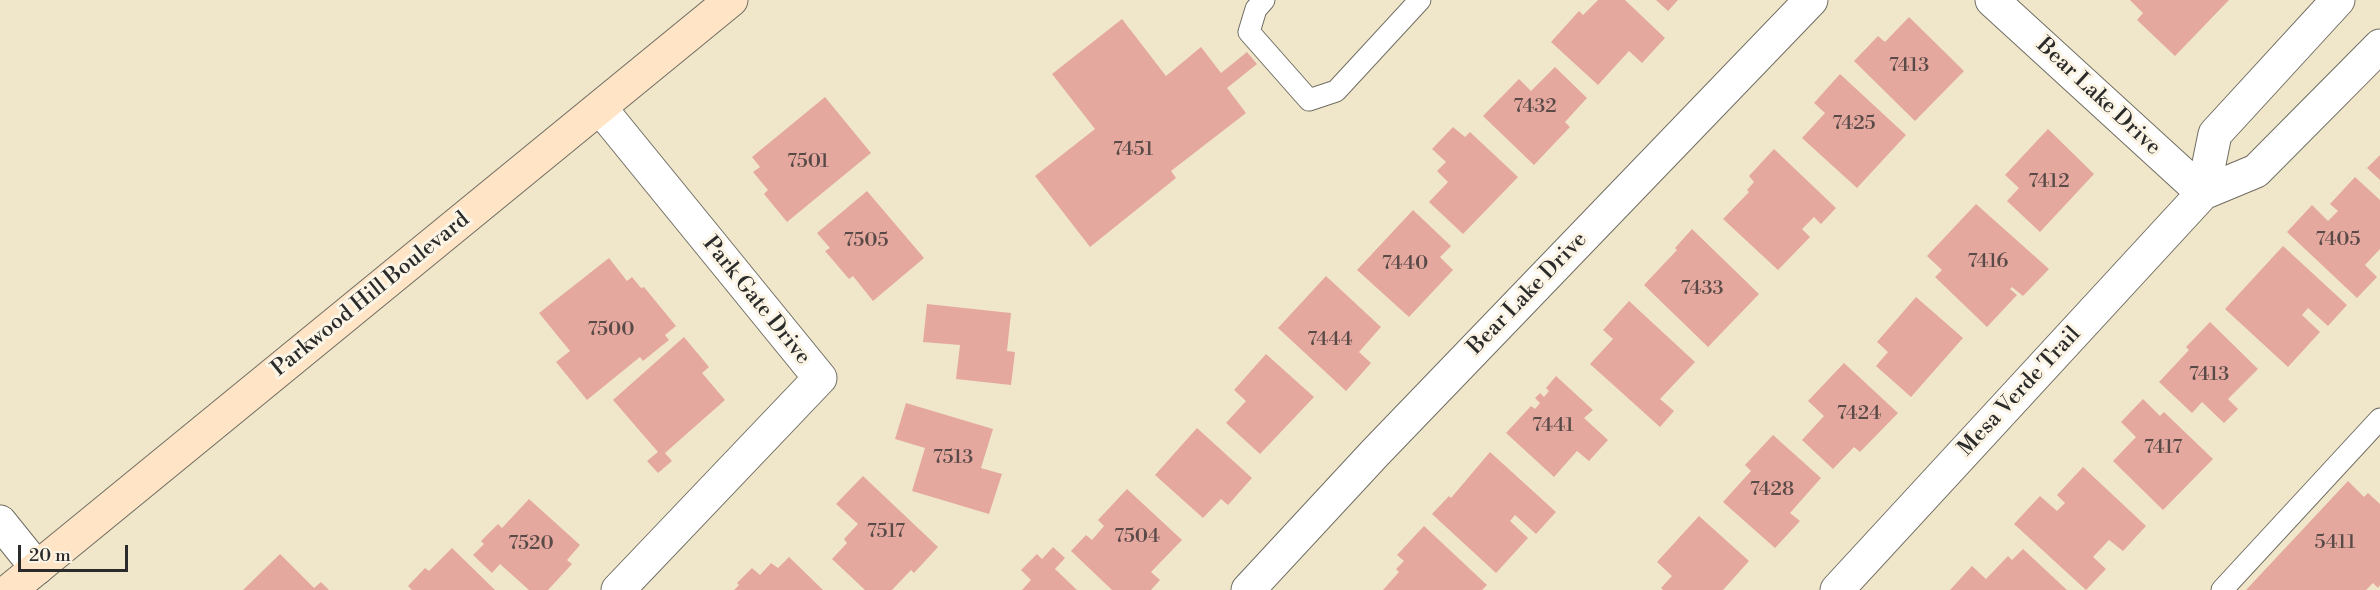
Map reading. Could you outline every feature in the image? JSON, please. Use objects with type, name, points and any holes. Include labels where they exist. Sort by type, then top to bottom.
[{"type":"street","name":"Parkwood Hill Boulevard","points":[[10,590],[731,0]]},
{"type":"street","name":"Bear Lake Drive","points":[[1248,590],[1383,444],[1811,0]]},
{"type":"street","name":"Bear Lake Drive","points":[[1992,0],[2203,193]]},
{"type":"street","points":[[2203,193],[2215,134],[2338,0]]},
{"type":"street","name":"Mesa Verde Trail","points":[[1837,590],[2203,193],[2256,171],[2380,46]]},
{"type":"street","name":"Park Gate Drive","points":[[600,108],[820,378],[618,590]]},
{"type":"street","points":[[0,522],[37,568]]},
{"type":"lane","points":[[1264,0],[1256,9],[1249,32],[1309,100],[1336,91],[1420,0]]},
{"type":"lane","points":[[2222,590],[2380,419]]},
{"type":"building","points":[[1598,0],[1625,0],[1665,38],[1642,63],[1629,51],[1598,85],[1551,42],[1579,11],[1583,15]]},
{"type":"building","points":[[1656,0],[1678,0],[1668,11]]},
{"type":"building","points":[[2130,0],[2229,0],[2175,56],[2137,20],[2143,13]]},
{"type":"building","points":[[1909,17],[1964,71],[1915,121],[1854,61],[1878,36],[1885,42]]},
{"type":"building","points":[[1122,19],[1166,76],[1201,47],[1221,73],[1247,52],[1257,64],[1227,88],[1246,113],[1171,171],[1176,178],[1090,247],[1035,176],[1095,129],[1052,74]]},
{"type":"building","points":[[1555,67],[1587,98],[1565,122],[1570,127],[1534,165],[1483,116],[1519,79],[1531,91]]},
{"type":"building","points":[[1840,74],[1906,135],[1857,188],[1802,138],[1825,113],[1814,103]]},
{"type":"building","points":[[825,97],[871,153],[787,222],[764,194],[768,190],[753,172],[760,167],[752,157]]},
{"type":"building","points":[[1453,127],[1465,137],[1470,132],[1518,177],[1463,234],[1429,202],[1448,182],[1437,171],[1446,162],[1432,149]]},
{"type":"building","points":[[2048,129],[2094,174],[2040,232],[2007,201],[2019,188],[2005,175]]},
{"type":"building","points":[[1774,149],[1836,208],[1821,224],[1814,217],[1802,229],[1810,237],[1778,270],[1723,219],[1749,192],[1747,190],[1754,182],[1749,176]]},
{"type":"building","points":[[2380,155],[2380,180],[2367,168]]},
{"type":"building","points":[[2355,177],[2380,200],[2380,249],[2365,265],[2377,277],[2357,298],[2287,232],[2312,205],[2328,221],[2338,211],[2330,204]]},
{"type":"building","points":[[867,191],[924,258],[873,301],[853,276],[849,279],[825,251],[830,248],[817,233]]},
{"type":"building","points":[[1976,204],[2049,269],[2023,296],[2012,287],[2010,289],[2017,295],[1987,327],[1935,277],[1942,270],[1927,256]]},
{"type":"building","points":[[1413,210],[1451,246],[1440,257],[1453,270],[1409,317],[1357,270]]},
{"type":"building","points":[[1692,229],[1759,294],[1708,347],[1644,285],[1677,250],[1675,248]]},
{"type":"building","points":[[2283,246],[2347,305],[2328,326],[2308,308],[2302,315],[2320,332],[2288,367],[2225,309]]},
{"type":"building","points":[[609,258],[627,281],[632,277],[641,288],[644,287],[676,326],[665,335],[669,340],[643,361],[640,357],[587,400],[556,362],[570,351],[539,313]]},
{"type":"building","points":[[1326,276],[1381,327],[1359,352],[1371,363],[1346,391],[1278,328]]},
{"type":"building","points":[[1916,297],[1963,338],[1911,397],[1876,366],[1888,352],[1877,342]]},
{"type":"building","points":[[1629,301],[1695,362],[1660,399],[1674,411],[1660,427],[1590,364],[1613,339],[1603,330]]},
{"type":"building","points":[[927,304],[1011,313],[1007,351],[1015,352],[1011,385],[956,379],[960,345],[923,342]]},
{"type":"building","points":[[2210,322],[2258,369],[2228,399],[2238,409],[2224,423],[2202,402],[2192,413],[2159,382],[2189,350],[2186,347]]},
{"type":"building","points":[[684,337],[709,367],[702,373],[725,400],[665,453],[672,461],[658,473],[647,461],[658,452],[613,400]]},
{"type":"building","points":[[1266,354],[1314,397],[1260,454],[1226,423],[1246,401],[1234,390]]},
{"type":"building","points":[[1844,363],[1898,413],[1860,452],[1854,447],[1833,469],[1802,440],[1824,416],[1808,401]]},
{"type":"building","points":[[1556,376],[1593,410],[1584,418],[1608,440],[1589,461],[1577,451],[1554,477],[1506,433],[1531,406],[1535,409],[1540,403],[1535,398],[1540,393],[1544,397],[1549,391],[1546,388]]},
{"type":"building","points":[[2143,399],[2160,416],[2164,412],[2213,459],[2163,510],[2113,461],[2136,437],[2121,422]]},
{"type":"building","points":[[906,403],[993,429],[981,468],[1002,474],[989,514],[912,491],[925,448],[895,439]]},
{"type":"building","points":[[1197,428],[1252,478],[1228,505],[1221,499],[1203,518],[1155,475]]},
{"type":"building","points":[[1773,435],[1821,478],[1790,513],[1800,521],[1775,548],[1723,502],[1751,471],[1745,465]]},
{"type":"building","points":[[1490,452],[1556,512],[1536,534],[1515,515],[1510,521],[1528,538],[1496,573],[1432,514],[1449,496],[1451,498]]},
{"type":"building","points":[[2083,467],[2146,526],[2123,551],[2109,540],[2093,557],[2106,569],[2086,590],[2014,524],[2040,496],[2057,511],[2065,503],[2057,495]]},
{"type":"building","points":[[863,476],[938,547],[914,573],[911,570],[892,590],[865,590],[832,559],[847,543],[844,539],[858,524],[836,504]]},
{"type":"building","points":[[2348,481],[2364,497],[2368,493],[2380,504],[2380,585],[2378,588],[2373,583],[2366,590],[2246,590]]},
{"type":"building","points":[[1127,489],[1182,540],[1151,572],[1160,580],[1151,590],[1112,590],[1071,551],[1086,535],[1092,540],[1104,526],[1098,520]]},
{"type":"building","points":[[529,499],[580,545],[567,560],[572,564],[548,590],[529,590],[500,564],[492,573],[473,555],[484,544],[481,541],[498,524],[502,528]]},
{"type":"building","points":[[1699,516],[1749,561],[1723,590],[1663,590],[1661,588],[1672,576],[1657,562]]},
{"type":"building","points":[[1424,526],[1487,585],[1482,590],[1383,590],[1399,572],[1396,569],[1404,561],[1397,555]]},
{"type":"building","points":[[1053,547],[1065,558],[1055,569],[1077,590],[1022,590],[1031,580],[1021,570],[1037,554],[1042,559]]},
{"type":"building","points":[[452,548],[495,590],[412,590],[408,586],[425,568],[429,571]]},
{"type":"building","points":[[2023,549],[2067,590],[1950,590],[1972,566],[1986,579],[2008,556],[2012,560]]},
{"type":"building","points":[[280,554],[314,588],[321,582],[329,590],[243,590]]},
{"type":"building","points":[[789,557],[823,590],[734,590],[739,585],[737,583],[752,568],[760,575],[771,563],[778,568]]}]
